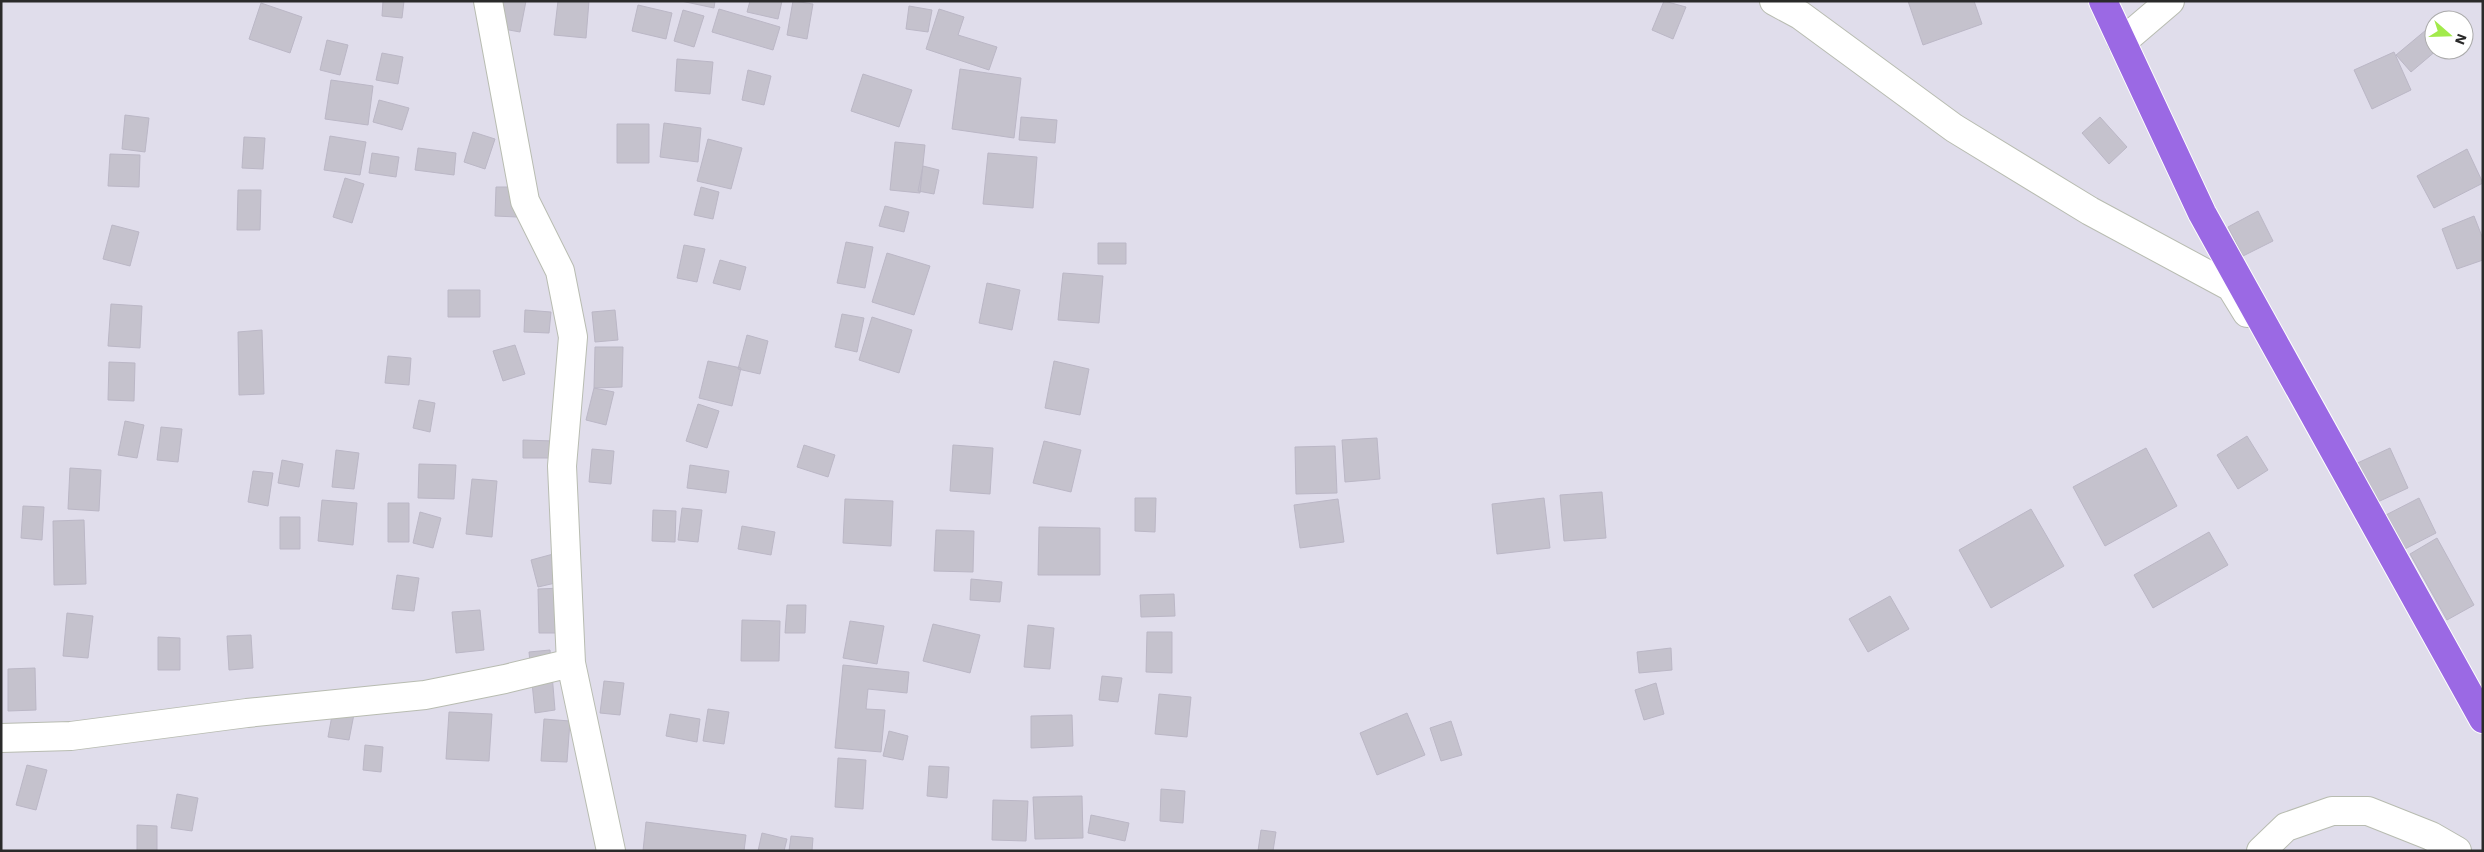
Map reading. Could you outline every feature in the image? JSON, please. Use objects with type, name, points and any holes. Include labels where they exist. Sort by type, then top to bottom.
[{"type":"main road","points":[[2103,1],[2202,213],[2483,719]]},
{"type":"street","points":[[488,1],[525,201],[560,271],[573,337],[562,466],[571,662],[611,851]]},
{"type":"street","points":[[1774,1],[1800,15],[1954,128],[2090,211],[2231,286],[2450,658]]},
{"type":"street","points":[[2122,42],[2170,1]]},
{"type":"street","points":[[1,738],[71,736],[247,713],[425,695],[505,679],[571,662]]},
{"type":"street","points":[[2261,851],[2286,827],[2332,811],[2368,811],[2431,836],[2457,851]]},
{"type":"building","points":[[383,1],[404,1],[402,18],[382,16]]},
{"type":"building","points":[[503,1],[526,1],[520,32],[498,28]]},
{"type":"building","points":[[558,1],[589,1],[586,38],[554,35]]},
{"type":"building","points":[[681,1],[715,1],[714,8]]},
{"type":"building","points":[[750,1],[782,1],[778,19],[747,12]]},
{"type":"building","points":[[793,1],[813,4],[807,39],[787,35]]},
{"type":"building","points":[[1664,1],[1686,7],[1673,39],[1652,30]]},
{"type":"building","points":[[1908,1],[1974,1],[1982,24],[1923,45]]},
{"type":"building","points":[[261,3],[302,17],[290,53],[249,39]]},
{"type":"building","points":[[638,5],[672,13],[666,39],[632,31]]},
{"type":"building","points":[[909,6],[932,10],[928,32],[906,29]]},
{"type":"building","points":[[719,9],[780,27],[773,50],[712,32]]},
{"type":"building","points":[[939,9],[964,17],[958,35],[997,47],[989,70],[926,49]]},
{"type":"building","points":[[683,10],[704,16],[694,47],[674,41]]},
{"type":"building","points":[[2424,32],[2425,60],[2411,72],[2396,55]]},
{"type":"building","points":[[327,40],[348,45],[340,75],[320,70]]},
{"type":"building","points":[[2394,52],[2411,90],[2372,109],[2354,70]]},
{"type":"building","points":[[382,53],[403,57],[398,84],[376,80]]},
{"type":"building","points":[[677,59],[713,62],[710,94],[675,91]]},
{"type":"building","points":[[960,69],[1021,78],[1014,138],[952,129]]},
{"type":"building","points":[[748,70],[771,76],[764,105],[742,100]]},
{"type":"building","points":[[863,74],[912,90],[899,127],[851,111]]},
{"type":"building","points":[[331,80],[373,86],[368,125],[325,119]]},
{"type":"building","points":[[379,100],[409,108],[402,130],[373,122]]},
{"type":"building","points":[[125,115],[149,118],[145,152],[122,149]]},
{"type":"building","points":[[1021,117],[1057,120],[1055,143],[1019,140]]},
{"type":"building","points":[[2100,117],[2127,147],[2109,164],[2082,133]]},
{"type":"building","points":[[664,123],[701,128],[698,162],[660,157]]},
{"type":"building","points":[[617,124],[649,124],[649,163],[617,163]]},
{"type":"building","points":[[473,132],[495,139],[485,169],[464,162]]},
{"type":"building","points":[[330,136],[366,142],[360,175],[324,170]]},
{"type":"building","points":[[244,137],[265,138],[263,169],[242,168]]},
{"type":"building","points":[[708,139],[742,148],[731,189],[697,181]]},
{"type":"building","points":[[895,142],[925,145],[920,193],[890,190]]},
{"type":"building","points":[[418,148],[456,153],[454,175],[415,170]]},
{"type":"building","points":[[2467,149],[2483,183],[2434,208],[2417,176]]},
{"type":"building","points":[[372,153],[399,157],[396,177],[369,173]]},
{"type":"building","points":[[988,153],[1037,157],[1033,208],[983,204]]},
{"type":"building","points":[[110,154],[140,155],[139,187],[108,186]]},
{"type":"building","points":[[923,166],[939,170],[934,194],[918,191]]},
{"type":"building","points":[[345,178],[364,184],[352,223],[333,217]]},
{"type":"building","points":[[496,187],[517,187],[517,217],[495,216]]},
{"type":"building","points":[[701,187],[719,192],[713,219],[694,215]]},
{"type":"building","points":[[238,190],[261,190],[260,230],[237,230]]},
{"type":"building","points":[[885,206],[909,212],[904,232],[879,226]]},
{"type":"building","points":[[2258,211],[2273,241],[2243,256],[2228,227]]},
{"type":"building","points":[[2474,216],[2483,239],[2483,260],[2457,269],[2442,229]]},
{"type":"building","points":[[112,225],[139,232],[130,266],[103,259]]},
{"type":"building","points":[[846,242],[873,247],[865,288],[837,283]]},
{"type":"building","points":[[1098,243],[1126,243],[1126,264],[1098,264]]},
{"type":"building","points":[[684,245],[705,249],[697,282],[677,278]]},
{"type":"building","points":[[887,253],[930,266],[914,315],[872,302]]},
{"type":"building","points":[[720,260],[746,267],[740,290],[713,283]]},
{"type":"building","points":[[1063,273],[1103,276],[1099,323],[1058,320]]},
{"type":"building","points":[[987,283],[1020,290],[1012,330],[979,323]]},
{"type":"building","points":[[448,290],[480,290],[480,317],[448,317]]},
{"type":"building","points":[[111,304],[142,306],[140,348],[108,346]]},
{"type":"building","points":[[525,310],[551,312],[549,333],[524,332]]},
{"type":"building","points":[[615,310],[618,340],[595,342],[592,312]]},
{"type":"building","points":[[842,314],[864,318],[857,352],[835,347]]},
{"type":"building","points":[[872,317],[912,330],[899,373],[859,360]]},
{"type":"building","points":[[262,330],[264,394],[239,395],[238,332]]},
{"type":"building","points":[[747,335],[768,341],[760,374],[738,369]]},
{"type":"building","points":[[515,345],[525,374],[503,381],[493,351]]},
{"type":"building","points":[[595,347],[623,347],[622,387],[594,388]]},
{"type":"building","points":[[388,356],[411,358],[409,385],[385,383]]},
{"type":"building","points":[[708,361],[741,368],[732,406],[699,398]]},
{"type":"building","points":[[1054,361],[1089,369],[1080,415],[1045,408]]},
{"type":"building","points":[[109,362],[135,363],[134,401],[108,400]]},
{"type":"building","points":[[594,388],[614,392],[606,425],[586,420]]},
{"type":"building","points":[[419,400],[435,403],[430,432],[413,428]]},
{"type":"building","points":[[698,404],[719,411],[707,448],[686,441]]},
{"type":"building","points":[[125,421],[144,425],[137,458],[118,455]]},
{"type":"building","points":[[161,427],[182,429],[178,462],[157,460]]},
{"type":"building","points":[[2247,436],[2268,470],[2238,489],[2217,455]]},
{"type":"building","points":[[1377,438],[1380,479],[1345,482],[1342,440]]},
{"type":"building","points":[[523,440],[554,441],[554,458],[523,458]]},
{"type":"building","points":[[1044,441],[1081,450],[1071,492],[1033,483]]},
{"type":"building","points":[[804,445],[835,455],[828,477],[797,467]]},
{"type":"building","points":[[953,445],[993,448],[990,494],[950,491]]},
{"type":"building","points":[[1335,446],[1337,493],[1296,494],[1295,447]]},
{"type":"building","points":[[2146,448],[2177,506],[2105,546],[2073,487]]},
{"type":"building","points":[[2390,448],[2408,488],[2369,506],[2351,466]]},
{"type":"building","points":[[592,449],[614,451],[611,484],[589,482]]},
{"type":"building","points":[[336,450],[359,453],[354,489],[332,487]]},
{"type":"building","points":[[282,460],[303,464],[299,487],[278,483]]},
{"type":"building","points":[[419,464],[456,465],[454,499],[418,498]]},
{"type":"building","points":[[690,465],[729,471],[726,493],[687,488]]},
{"type":"building","points":[[70,468],[101,470],[99,511],[68,509]]},
{"type":"building","points":[[253,471],[273,473],[268,506],[248,502]]},
{"type":"building","points":[[472,479],[497,481],[492,537],[466,534]]},
{"type":"building","points":[[1602,492],[1606,538],[1564,541],[1560,495]]},
{"type":"building","points":[[1135,498],[1156,498],[1155,532],[1135,531]]},
{"type":"building","points":[[1544,498],[1550,548],[1497,554],[1492,504]]},
{"type":"building","points":[[2419,498],[2436,533],[2399,552],[2382,517]]},
{"type":"building","points":[[845,499],[893,501],[891,546],[843,543]]},
{"type":"building","points":[[1338,499],[1344,542],[1300,548],[1294,505]]},
{"type":"building","points":[[322,500],[357,503],[353,545],[318,541]]},
{"type":"building","points":[[388,503],[409,503],[409,542],[388,542]]},
{"type":"building","points":[[23,506],[44,507],[42,540],[21,538]]},
{"type":"building","points":[[682,508],[702,510],[698,542],[678,540]]},
{"type":"building","points":[[2031,509],[2064,566],[1991,608],[1959,550]]},
{"type":"building","points":[[653,510],[676,511],[675,542],[652,541]]},
{"type":"building","points":[[420,512],[441,518],[433,548],[413,543]]},
{"type":"building","points":[[280,517],[300,517],[300,549],[280,549]]},
{"type":"building","points":[[84,520],[86,584],[54,585],[53,521]]},
{"type":"building","points":[[742,526],[775,532],[771,555],[738,549]]},
{"type":"building","points":[[1039,527],[1100,528],[1100,575],[1038,575]]},
{"type":"building","points":[[936,530],[974,531],[973,572],[934,571]]},
{"type":"building","points":[[2209,532],[2228,565],[2153,608],[2134,575]]},
{"type":"building","points":[[2437,538],[2474,605],[2447,620],[2410,554]]},
{"type":"building","points":[[557,553],[564,581],[538,587],[531,560]]},
{"type":"building","points":[[397,575],[419,578],[414,611],[392,609]]},
{"type":"building","points":[[971,579],[1002,582],[1000,602],[970,600]]},
{"type":"building","points":[[562,588],[562,633],[539,633],[538,589]]},
{"type":"building","points":[[1174,594],[1175,616],[1141,617],[1140,595]]},
{"type":"building","points":[[1890,596],[1909,629],[1868,652],[1849,619]]},
{"type":"building","points":[[787,605],[806,605],[805,633],[785,633]]},
{"type":"building","points":[[480,610],[484,650],[456,653],[452,612]]},
{"type":"building","points":[[67,613],[93,616],[88,658],[63,656]]},
{"type":"building","points":[[742,620],[780,621],[779,661],[741,661]]},
{"type":"building","points":[[850,621],[884,626],[877,664],[843,658]]},
{"type":"building","points":[[933,624],[980,635],[970,673],[923,661]]},
{"type":"building","points":[[1028,625],[1054,628],[1050,669],[1024,667]]},
{"type":"building","points":[[1147,632],[1172,632],[1172,673],[1146,672]]},
{"type":"building","points":[[251,635],[253,668],[229,670],[227,636]]},
{"type":"building","points":[[158,637],[180,638],[180,670],[158,670]]},
{"type":"building","points":[[1671,648],[1672,670],[1639,673],[1637,652]]},
{"type":"building","points":[[550,650],[555,710],[535,713],[529,652]]},
{"type":"building","points":[[843,665],[909,672],[907,693],[868,689],[866,709],[885,710],[881,752],[835,748]]},
{"type":"building","points":[[35,668],[36,710],[8,711],[8,669]]},
{"type":"building","points":[[1102,676],[1122,678],[1118,702],[1099,700]]},
{"type":"building","points":[[604,681],[624,683],[620,715],[600,713]]},
{"type":"building","points":[[1656,683],[1664,714],[1644,720],[1635,690]]},
{"type":"building","points":[[1159,694],[1191,697],[1187,737],[1155,734]]},
{"type":"building","points":[[708,709],[729,712],[724,744],[703,741]]},
{"type":"building","points":[[333,710],[354,714],[349,740],[328,737]]},
{"type":"building","points":[[449,712],[492,714],[489,761],[446,759]]},
{"type":"building","points":[[1407,713],[1425,755],[1377,775],[1360,733]]},
{"type":"building","points":[[670,714],[700,719],[697,742],[666,736]]},
{"type":"building","points":[[1072,715],[1073,746],[1031,748],[1031,716]]},
{"type":"building","points":[[544,719],[570,721],[567,762],[541,761]]},
{"type":"building","points":[[1451,721],[1462,755],[1441,761],[1430,728]]},
{"type":"building","points":[[889,731],[908,736],[903,760],[883,756]]},
{"type":"building","points":[[365,745],[383,747],[381,772],[363,770]]},
{"type":"building","points":[[838,758],[866,760],[863,809],[835,807]]},
{"type":"building","points":[[27,765],[47,770],[36,810],[16,805]]},
{"type":"building","points":[[929,766],[949,767],[947,798],[927,796]]},
{"type":"building","points":[[1161,789],[1185,791],[1183,823],[1160,821]]},
{"type":"building","points":[[177,794],[198,798],[192,831],[171,828]]},
{"type":"building","points":[[1082,796],[1083,838],[1035,839],[1033,797]]},
{"type":"building","points":[[993,800],[1028,801],[1026,841],[992,840]]},
{"type":"building","points":[[1091,815],[1129,823],[1125,841],[1088,833]]},
{"type":"building","points":[[646,822],[746,835],[744,851],[643,851]]},
{"type":"building","points":[[137,825],[157,826],[157,851],[137,851]]},
{"type":"building","points":[[1261,830],[1276,832],[1273,851],[1258,851]]},
{"type":"building","points":[[762,833],[787,839],[784,851],[758,851]]},
{"type":"building","points":[[791,836],[813,838],[812,851],[789,851]]}]
